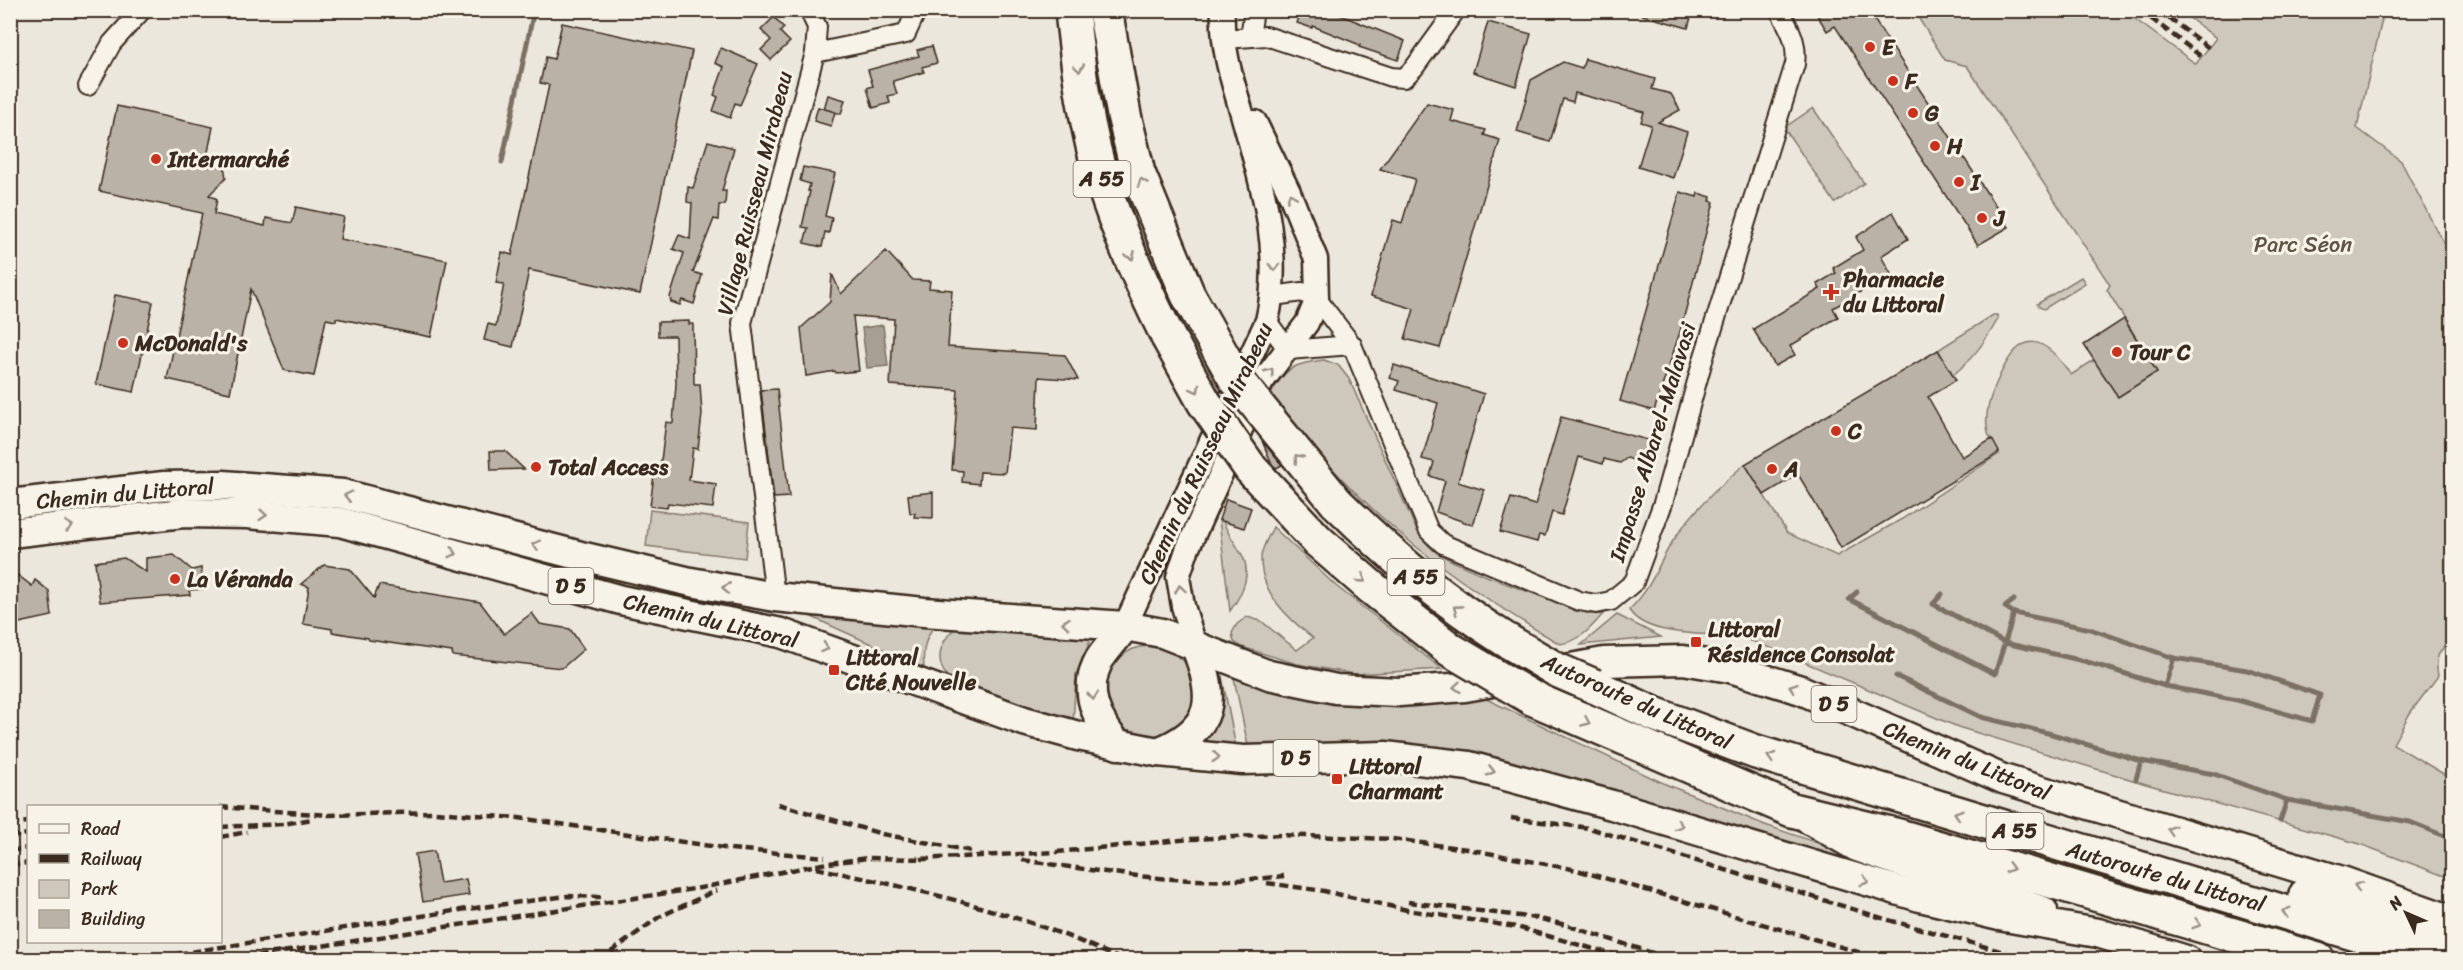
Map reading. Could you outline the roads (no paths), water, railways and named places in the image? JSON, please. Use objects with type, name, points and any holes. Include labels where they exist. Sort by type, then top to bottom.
[{"type":"highway","name":"Autoroute du Littoral","points":[[1071,10],[1087,122],[1104,186],[1126,246],[1168,337],[1204,402],[1251,469],[1318,541],[1372,588],[1451,650],[1533,698],[1791,810],[1899,836],[2318,960]]},
{"type":"highway","name":"Autoroute du Littoral","points":[[1105,10],[1111,53],[1138,173],[1188,295],[1235,378],[1336,502],[1395,560],[1458,610],[1557,670],[1654,714],[1756,753],[2442,960]]},
{"type":"highway","points":[[2076,850],[2154,853],[2452,934]]},
{"type":"main road","name":"Chemin du Littoral","points":[[10,504],[164,486],[223,484],[343,494],[592,559],[691,582],[774,597],[943,614],[1125,626]]},
{"type":"main road","name":"Chemin du Littoral","points":[[10,533],[183,513],[248,514],[340,522],[621,600],[781,633],[1024,721],[1118,745]]},
{"type":"main road","points":[[1125,626],[1162,633],[1196,645],[1209,688],[1204,716],[1194,732],[1183,742],[1158,752],[1118,745],[1104,729],[1094,711],[1091,687],[1099,661],[1125,626]]},
{"type":"main road","name":"Chemin du Littoral","points":[[1196,645],[1269,675],[1336,689],[1366,691],[1399,692],[1465,687],[1604,662],[1683,660],[1730,668],[1801,690],[2003,779],[2342,881],[2452,920]]},
{"type":"main road","name":"D 5","points":[[1158,752],[1243,760],[1385,756],[1469,766],[1612,804],[1920,897],[1999,916],[2098,933]]},
{"type":"main road","points":[[1791,810],[1857,847],[2008,898],[2098,933],[2186,960]]},
{"type":"street","points":[[88,86],[112,43],[142,10]]},
{"type":"street","name":"Village Ruisseau Mirabeau","points":[[774,597],[742,323],[815,53],[817,27],[808,10]]},
{"type":"street","name":"Village Ruisseau Mirabeau","points":[[815,53],[906,34],[917,10]]},
{"type":"street","name":"Chemin du Ruisseau Mirabeau","points":[[1125,626],[1268,321],[1273,296],[1274,262],[1266,200],[1228,67],[1223,10]]},
{"type":"street","points":[[1250,37],[1254,10]]},
{"type":"street","points":[[1225,39],[1266,36],[1391,78],[1404,78],[1414,68],[1456,10]]},
{"type":"street","name":"Impasse Albarel-Malavasi","points":[[1317,300],[1352,345],[1429,531],[1443,544],[1579,601],[1596,604],[1611,601],[1634,582],[1663,503],[1703,360],[1795,64],[1797,49],[1795,40],[1779,10]]},
{"type":"street","name":"Chemin du Ruisseau Mirabeau","points":[[1196,645],[1183,606],[1178,577],[1187,550],[1262,382],[1307,323],[1317,300],[1316,259],[1289,192],[1228,67]]},
{"type":"street","points":[[1273,296],[1302,292],[1317,300]]},
{"type":"street","points":[[1268,321],[1288,350],[1352,345]]},
{"type":"waterway","points":[[502,162],[534,10]]},
{"type":"waterway","points":[[1857,592],[1849,599],[1995,674],[2014,613]]},
{"type":"waterway","points":[[1942,594],[1933,604],[2005,643],[2084,661],[2165,686],[2237,700],[2312,721],[2320,695],[2247,670],[2174,658],[2090,629],[2014,613],[2005,607],[2014,600]]},
{"type":"waterway","points":[[2165,686],[2174,658]]},
{"type":"waterway","points":[[1896,676],[1981,717],[2052,734],[2141,761],[2214,774],[2287,800],[2410,822],[2452,839]]},
{"type":"waterway","points":[[2136,779],[2141,761]]},
{"type":"waterway","points":[[2280,821],[2287,800]]},
{"type":"railway","points":[[2140,10],[2202,57]]},
{"type":"railway","points":[[2158,10],[2209,48]]},
{"type":"railway","points":[[778,804],[882,834],[971,851]]},
{"type":"railway","points":[[222,807],[329,815],[434,812],[519,818],[731,849],[825,857]]},
{"type":"railway","points":[[1511,818],[1589,828],[1885,919],[2033,960]]},
{"type":"railway","points":[[222,827],[283,824],[313,819]]},
{"type":"railway","points":[[10,824],[27,822]]},
{"type":"railway","points":[[222,837],[247,832]]},
{"type":"railway","points":[[10,837],[27,834]]},
{"type":"railway","points":[[921,859],[1057,852],[1191,839],[1280,835],[1392,839],[1467,849],[1577,870],[1886,960]]},
{"type":"railway","points":[[10,851],[27,848]]},
{"type":"railway","points":[[230,960],[700,888],[822,864],[867,858],[927,859]]},
{"type":"railway","points":[[1022,860],[1120,874],[1184,880],[1284,876]]},
{"type":"railway","points":[[10,865],[27,863]]},
{"type":"railway","points":[[816,868],[933,894],[1010,916],[1085,943],[1122,960]]},
{"type":"railway","points":[[1267,883],[1324,891],[1407,910],[1516,927],[1633,960]]},
{"type":"railway","points":[[600,960],[659,917],[717,890]]},
{"type":"railway","points":[[138,960],[467,909],[567,896],[601,897]]},
{"type":"railway","points":[[1408,902],[1536,918],[1566,925],[1674,960]]},
{"type":"place","name":"E","points":[[1870,47]]},
{"type":"place","name":"F","points":[[1893,81]]},
{"type":"place","name":"G","points":[[1913,113]]},
{"type":"place","name":"H","points":[[1935,146]]},
{"type":"place","name":"Intermarché","points":[[156,159]]},
{"type":"place","name":"I","points":[[1959,182]]},
{"type":"place","name":"J","points":[[1982,218]]},
{"type":"place","name":"Pharmacie du Littoral","points":[[1831,292]]},
{"type":"place","name":"McDonald's","points":[[123,343]]},
{"type":"place","name":"Tour C","points":[[2117,352]]},
{"type":"place","name":"C","points":[[1836,431]]},
{"type":"place","name":"Total Access","points":[[536,467]]},
{"type":"place","name":"A","points":[[1772,469]]},
{"type":"place","name":"La Véranda","points":[[175,579]]},
{"type":"place","name":"Littoral Résidence Consolat","points":[[1696,642]]},
{"type":"place","name":"Littoral Cité Nouvelle","points":[[834,670]]},
{"type":"place","name":"Littoral Charmant","points":[[1337,779]]},
{"type":"park label","name":"Parc Séon","points":[[2303,244]]}]
